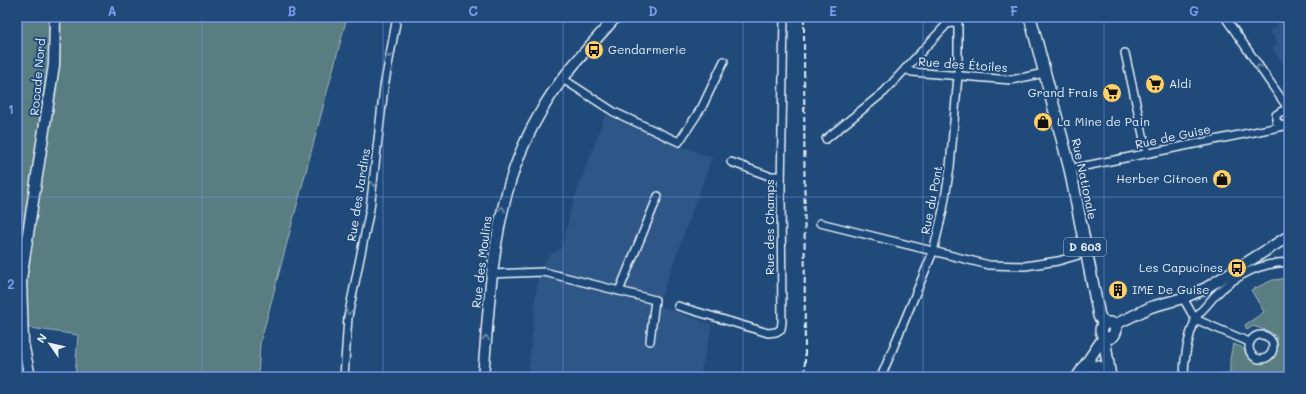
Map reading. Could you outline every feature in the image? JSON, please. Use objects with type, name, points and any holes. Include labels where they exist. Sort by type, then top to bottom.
[{"type":"main road","name":"Rocade Nord","points":[[30,374],[22,335],[21,279],[54,65],[55,17]]},
{"type":"main road","name":"Rue des Moulins","points":[[483,377],[492,274],[499,220],[514,170],[538,115],[563,79],[616,17]]},
{"type":"main road","name":"Rue Nationale","points":[[1030,17],[1070,170],[1099,316],[1109,330],[1107,358],[1110,375]]},
{"type":"main road","points":[[1077,377],[1109,330],[1151,307],[1183,298],[1206,288],[1289,236]]},
{"type":"main road","points":[[1084,366],[1098,366],[1110,375]]},
{"type":"street","name":"Rue des Jardins","points":[[344,377],[348,317],[370,209],[384,87],[397,17]]},
{"type":"street","name":"Rue des Champs","points":[[678,306],[768,332],[776,332],[780,329],[782,322],[781,176],[784,17]]},
{"type":"street","points":[[1225,17],[1280,100],[1285,104],[1285,112],[1276,118],[1276,121],[1287,124]]},
{"type":"street","points":[[826,139],[884,92],[948,24],[958,20]]},
{"type":"street","name":"Rue du Pont","points":[[881,377],[933,252],[943,210],[950,167],[958,76],[958,20]]},
{"type":"street","points":[[1125,54],[1147,153]]},
{"type":"street","points":[[563,79],[614,112],[679,142],[702,107],[724,61]]},
{"type":"street","name":"Rue des Étoiles","points":[[905,69],[912,72],[1011,80],[1044,73]]},
{"type":"street","name":"Rue de Guise","points":[[1070,170],[1287,124]]},
{"type":"street","name":"Rue des Champs","points":[[731,162],[769,176],[781,176]]},
{"type":"street","points":[[619,291],[658,196]]},
{"type":"street","points":[[820,223],[989,265],[1025,266],[1058,261],[1086,253]]},
{"type":"street","points":[[1184,377],[1184,360],[1195,319],[1211,298],[1246,272],[1272,262],[1289,262]]},
{"type":"street","points":[[492,274],[544,272],[655,300],[650,341]]},
{"type":"street","points":[[1183,298],[1195,319],[1249,342]]},
{"type":"street","points":[[17,376],[30,374]]},
{"type":"shaded area","points":[[1271,17],[1289,17],[1289,71],[1272,49],[1278,44],[1269,31],[1278,26]]},
{"type":"shaded area","points":[[605,115],[712,158],[658,305],[712,325],[700,377],[528,377],[538,270],[551,254],[562,248],[572,205]]},
{"type":"green space","points":[[17,17],[347,17],[260,344],[258,377],[75,377],[78,335],[17,326]]},
{"type":"green space","points":[[1289,278],[1289,377],[1209,377],[1209,375],[1230,374],[1230,359],[1233,344],[1241,347],[1256,362],[1274,358],[1277,341],[1276,336],[1268,331],[1253,326],[1247,330],[1245,325],[1264,312],[1251,290],[1273,280]]},
{"type":"railway","points":[[804,17],[805,377]]},
{"type":"place","name":"Gendarmerie","points":[[594,50]]},
{"type":"place","name":"Aldi","points":[[1155,84]]},
{"type":"place","name":"Grand Frais","points":[[1112,93]]},
{"type":"place","name":"La Mine de Pain","points":[[1043,122]]},
{"type":"place","name":"Herber Citroen","points":[[1222,179]]},
{"type":"place","name":"Les Capucines","points":[[1237,268]]},
{"type":"place","name":"IME De Guise","points":[[1118,290]]}]
